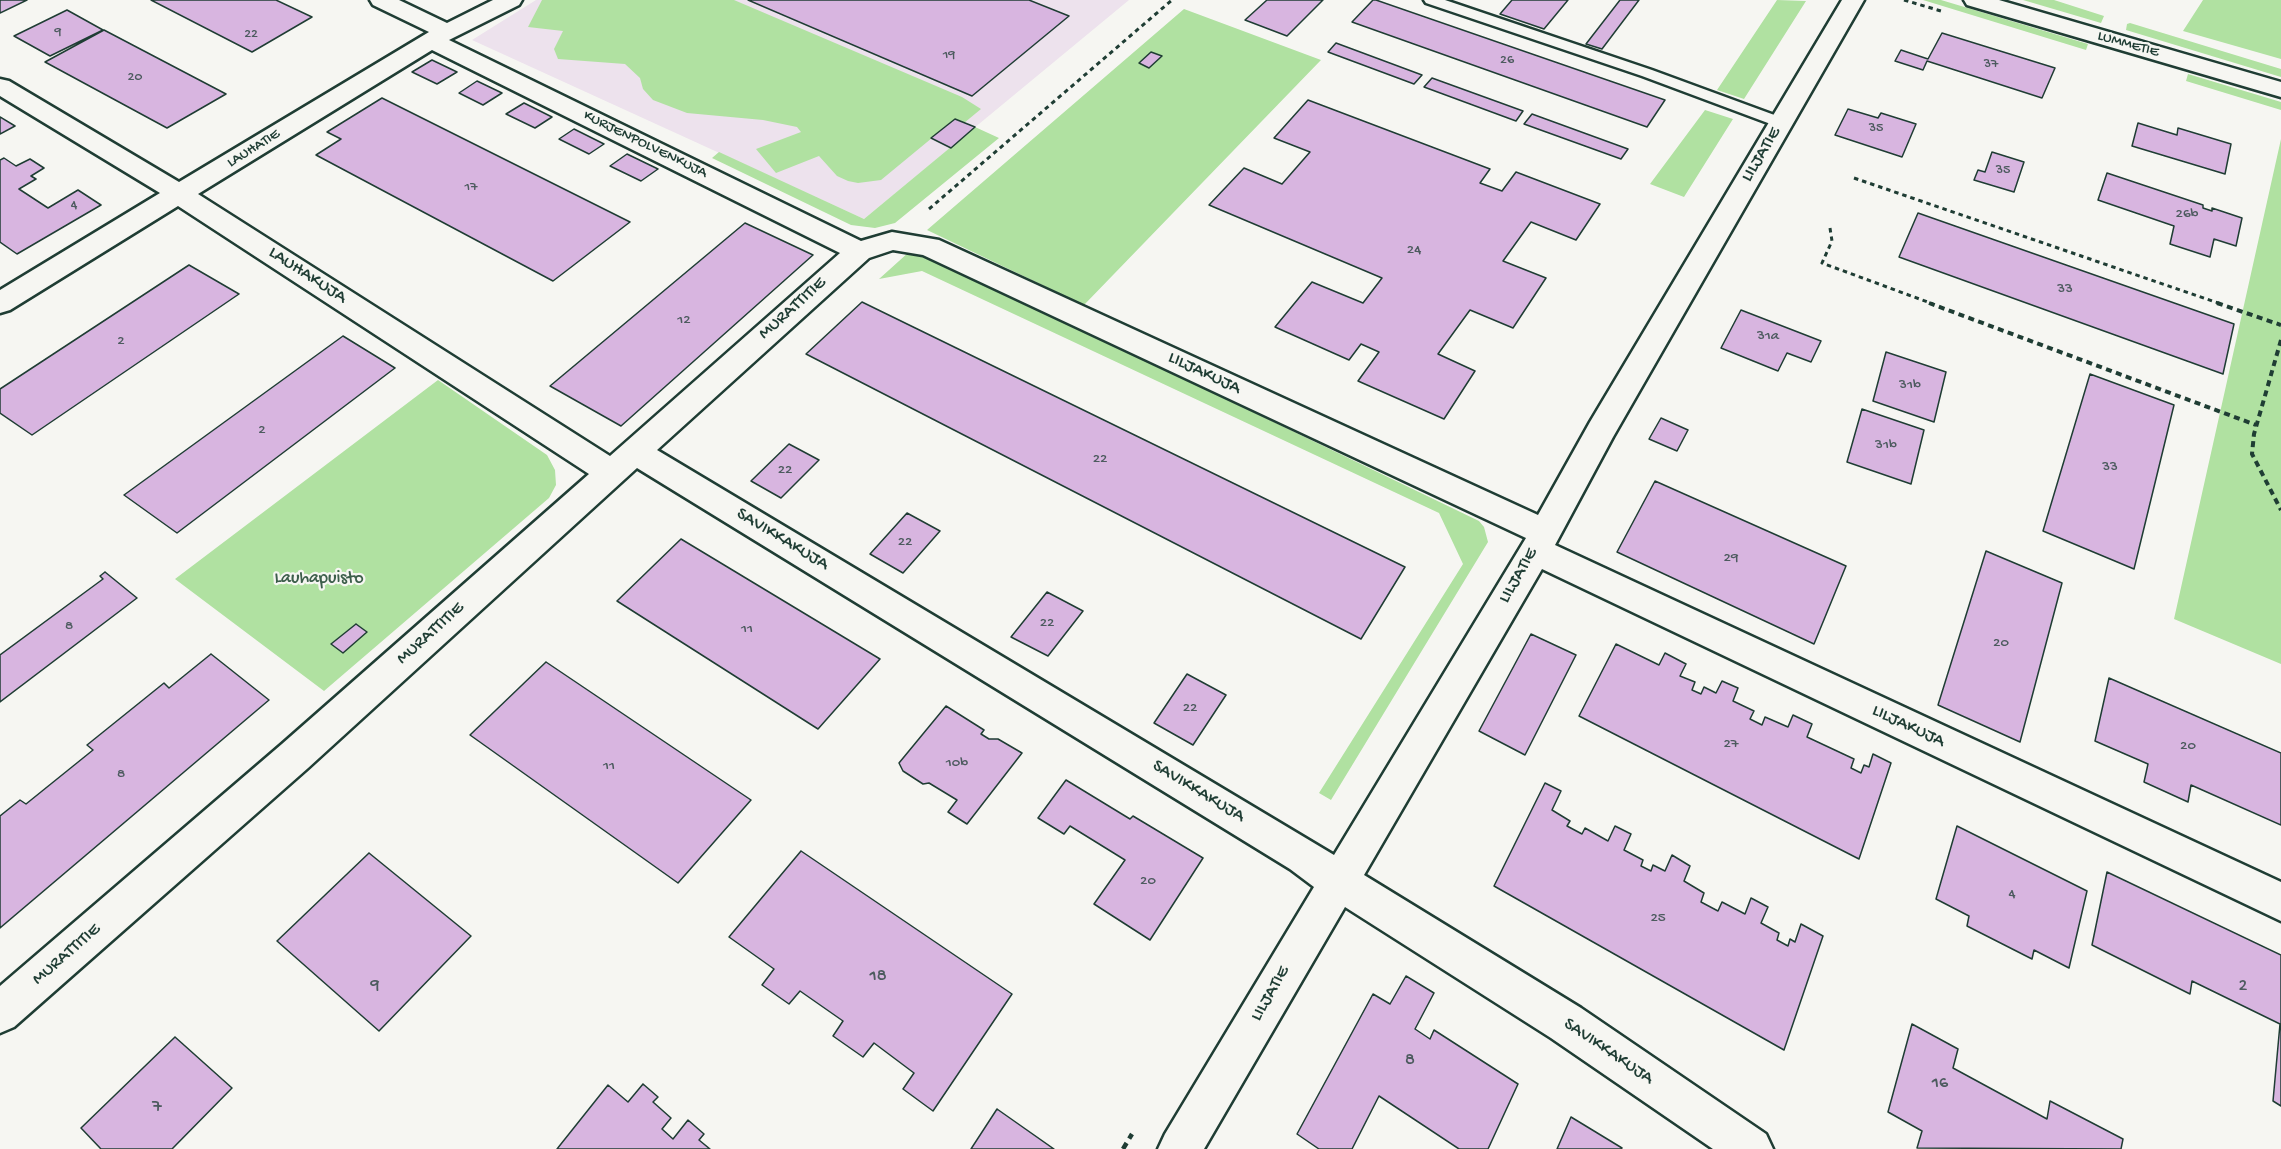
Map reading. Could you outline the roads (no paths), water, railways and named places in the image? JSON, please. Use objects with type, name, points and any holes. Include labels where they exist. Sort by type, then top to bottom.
[{"type":"street","name":"KURJENPOLVENKUJA","points":[[381,0],[440,36],[859,251]]},
{"type":"street","name":"LAUHATIE","points":[[0,303],[440,36],[511,0]]},
{"type":"street","name":"LILJATIE","points":[[1180,1149],[1304,938],[1340,882],[1539,542],[1600,430],[1853,0]]},
{"type":"street","name":"LUMMETIE","points":[[1975,0],[2281,90]]},
{"type":"street","name":"LAUHAKUJA","points":[[0,86],[155,177],[180,195],[622,461]]},
{"type":"street","name":"LILJAKUJA","points":[[859,251],[892,241],[929,247],[2281,902]]},
{"type":"street","name":"MURATTITIE","points":[[0,1013],[295,756],[859,251]]},
{"type":"street","name":"SAVIKKAKUJA","points":[[622,461],[1303,856],[1340,882],[1566,1023],[1751,1149]]},
{"type":"lane","points":[[1431,0],[1647,73],[1782,123]]},
{"type":"park label","name":"Lauhapuisto","points":[[319,579]]}]
